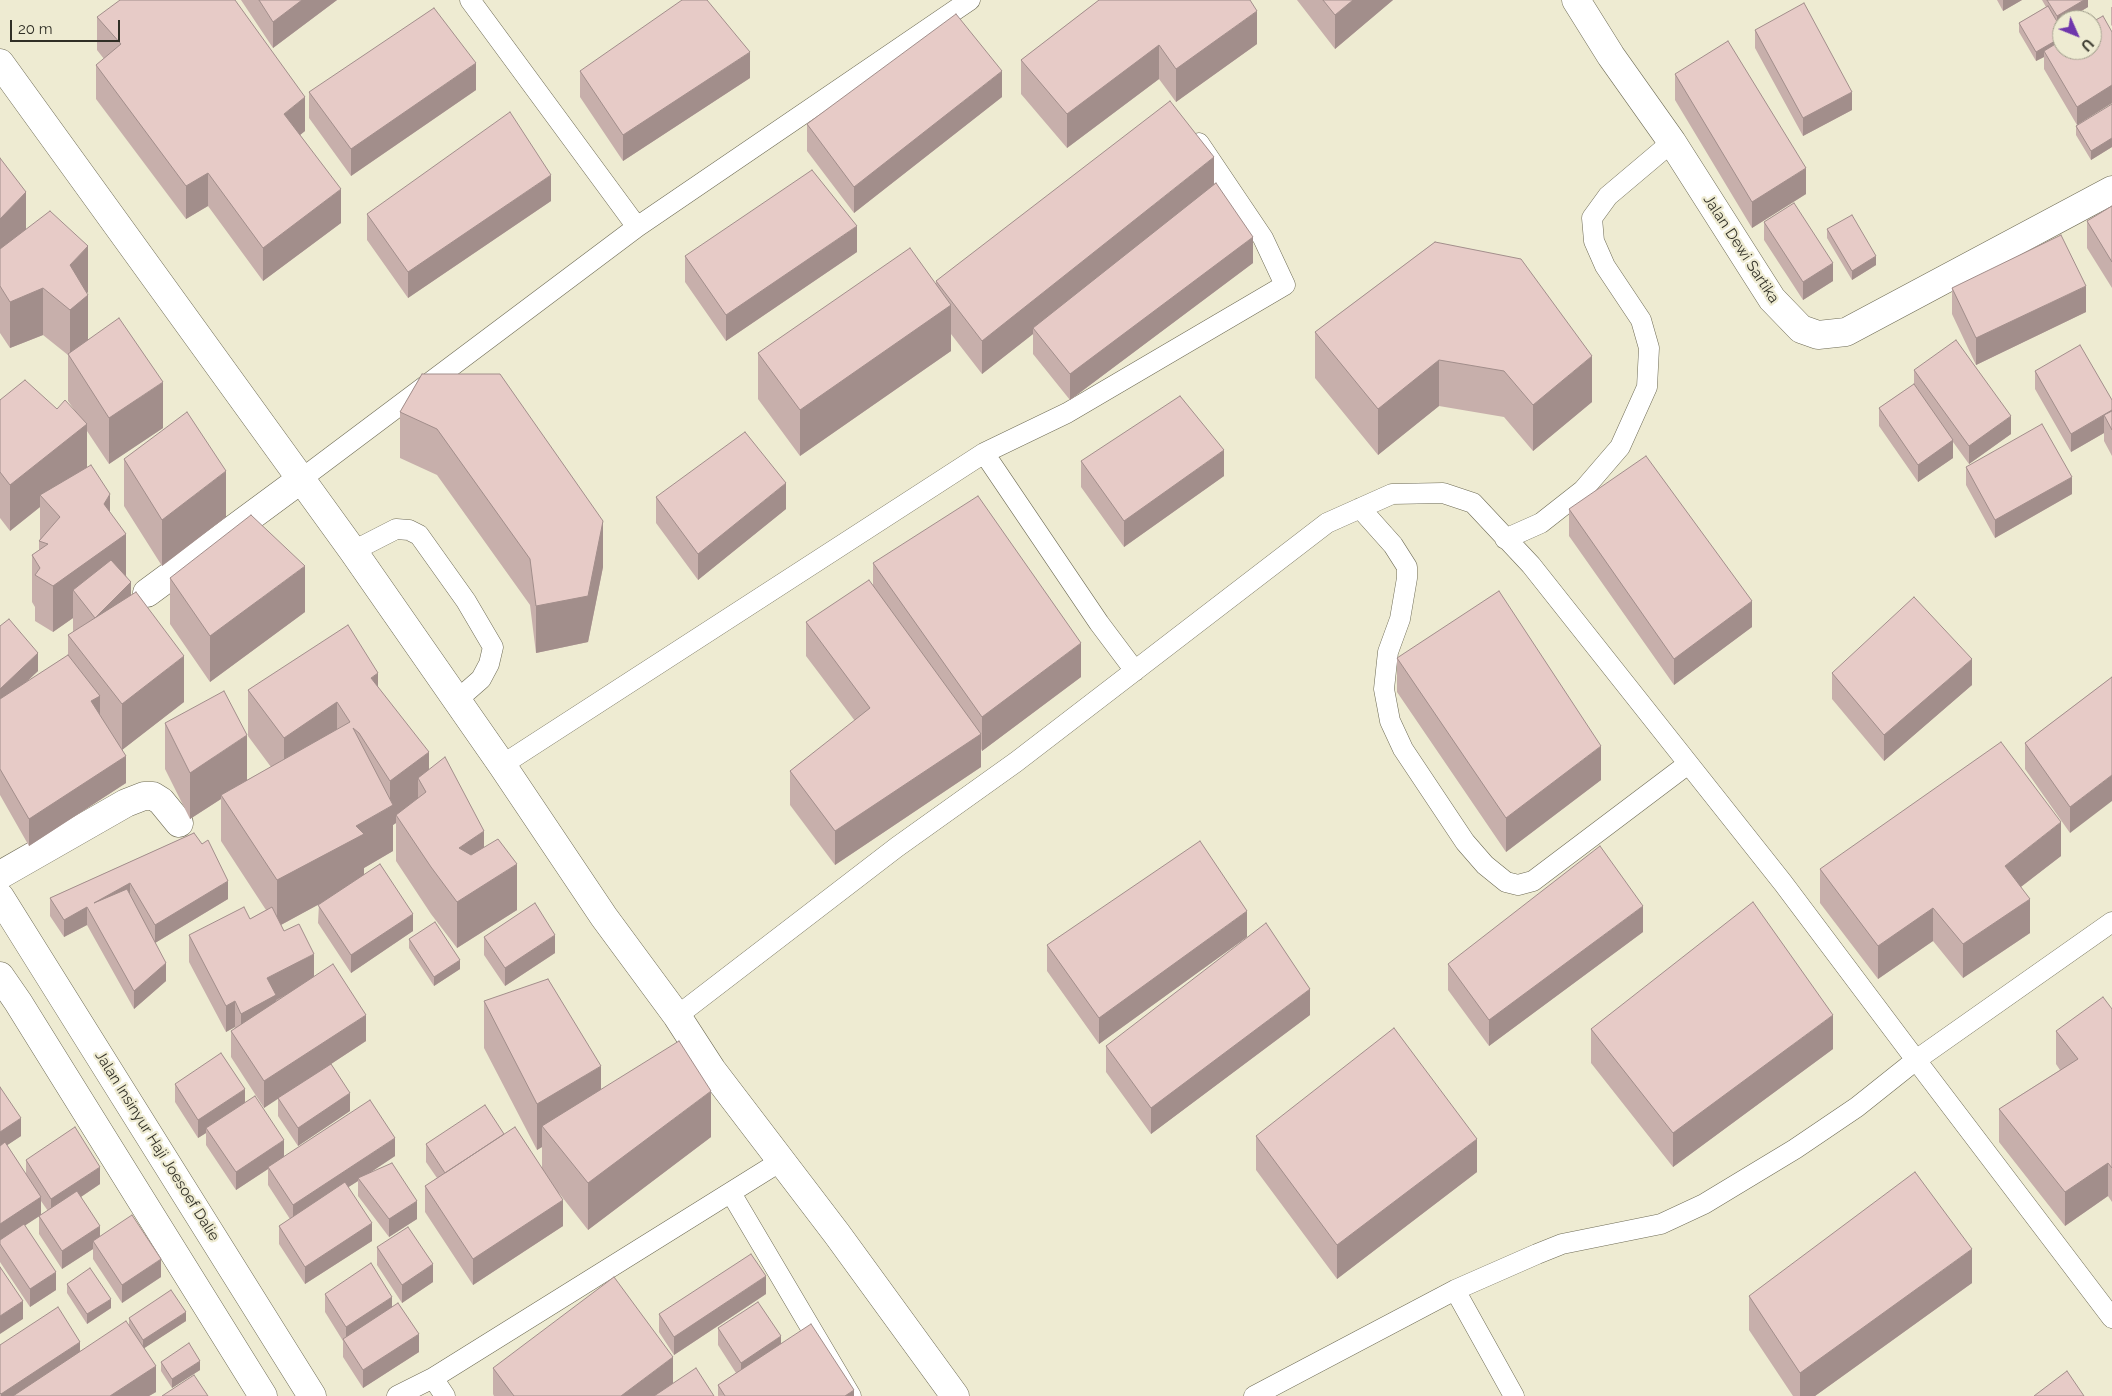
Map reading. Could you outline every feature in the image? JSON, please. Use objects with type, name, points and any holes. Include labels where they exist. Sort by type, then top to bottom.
[{"type":"street","name":"Jalan Dewi Sartika","points":[[1576,0],[1611,56],[1672,142],[1772,299],[1801,329],[1818,335],[1846,332],[2112,190]]},
{"type":"street","points":[[0,62],[353,551],[502,765],[604,917],[677,1016],[712,1070],[837,1234],[955,1396]]},
{"type":"street","points":[[147,593],[300,480]]},
{"type":"street","points":[[0,875],[126,803],[144,796],[153,796],[161,801],[179,823]]},
{"type":"street","name":"Jalan Insinyur Haji Joesoef Dalie","points":[[0,897],[312,1396]]},
{"type":"street","points":[[0,976],[263,1396]]},
{"type":"street","points":[[18,1002],[52,979]]},
{"type":"lane","points":[[470,0],[638,227]]},
{"type":"lane","points":[[300,480],[638,227],[970,0]]},
{"type":"lane","points":[[502,765],[984,453],[1067,413],[1286,285],[1263,238],[1189,128]]},
{"type":"lane","points":[[1505,539],[1541,523],[1583,490],[1620,447],[1648,386],[1649,348],[1641,320],[1605,266],[1594,241],[1592,218],[1608,196],[1672,142]]},
{"type":"lane","points":[[984,453],[1094,615],[1135,671]]},
{"type":"lane","points":[[677,1016],[897,848],[1016,762],[1327,523],[1392,494],[1443,493],[1473,503],[1531,565],[1783,883],[2112,1318]]},
{"type":"lane","points":[[1360,508],[1393,545],[1407,567],[1400,619],[1386,661],[1384,689],[1390,721],[1403,749],[1464,842],[1485,865],[1506,882],[1518,885],[1533,881],[1688,764]]},
{"type":"lane","points":[[353,551],[396,529],[409,530],[419,535],[466,601],[493,647],[489,664],[481,679],[456,701]]},
{"type":"lane","points":[[1254,1396],[1455,1290],[1562,1244],[1662,1224],[1704,1204],[1795,1149],[1857,1107],[1916,1060],[2112,922]]},
{"type":"lane","points":[[397,1396],[433,1378],[781,1161]]},
{"type":"lane","points":[[731,1193],[851,1396]]},
{"type":"lane","points":[[1455,1290],[1514,1396]]},
{"type":"lane","points":[[433,1378],[445,1396]]},
{"type":"building","points":[[120,0],[235,0],[305,97],[284,114],[341,189],[263,248],[208,173],[186,186],[96,65],[121,44],[97,17]]},
{"type":"building","points":[[259,0],[302,0],[273,22]]},
{"type":"building","points":[[682,0],[707,0],[750,52],[623,135],[580,71]]},
{"type":"building","points":[[1099,0],[1250,0],[1257,11],[1176,69],[1159,45],[1067,114],[1021,60]]},
{"type":"building","points":[[1323,0],[1353,0],[1335,15]]},
{"type":"building","points":[[2047,0],[2084,0],[2067,10],[2053,10]]},
{"type":"building","points":[[1804,3],[1852,92],[1803,118],[1755,30]]},
{"type":"building","points":[[2048,6],[2052,13],[2052,43],[2036,52],[2019,23]]},
{"type":"building","points":[[434,8],[476,63],[351,149],[309,92]]},
{"type":"building","points":[[956,14],[1002,71],[854,187],[807,124]]},
{"type":"building","points":[[2102,17],[2112,32],[2112,85],[2077,107],[2044,51],[2052,46],[2052,60],[2102,60]]},
{"type":"building","points":[[1728,41],[1806,168],[1752,202],[1675,74]]},
{"type":"building","points":[[1170,101],[1214,157],[982,341],[936,281]]},
{"type":"building","points":[[2112,104],[2112,138],[2091,151],[2076,126]]},
{"type":"building","points":[[510,112],[551,175],[408,272],[367,214]]},
{"type":"building","points":[[0,158],[26,192],[0,219]]},
{"type":"building","points":[[812,170],[857,226],[726,315],[685,256]]},
{"type":"building","points":[[1216,183],[1253,237],[1070,374],[1033,328]]},
{"type":"building","points":[[1794,203],[1833,263],[1803,282],[1764,222]]},
{"type":"building","points":[[2112,206],[2112,262],[2087,221]]},
{"type":"building","points":[[50,211],[88,246],[70,265],[88,295],[70,310],[43,288],[10,302],[0,286],[0,249]]},
{"type":"building","points":[[1852,215],[1876,256],[1852,271],[1827,229]]},
{"type":"building","points":[[2061,235],[2086,286],[1976,338],[1952,288]]},
{"type":"building","points":[[1435,242],[1521,259],[1592,356],[1533,405],[1504,371],[1439,360],[1378,409],[1315,332]]},
{"type":"building","points":[[910,248],[951,305],[800,410],[758,353]]},
{"type":"building","points":[[119,318],[163,382],[109,418],[68,354]]},
{"type":"building","points":[[1956,340],[2011,416],[1969,446],[1914,370]]},
{"type":"building","points":[[2080,345],[2112,400],[2112,410],[2071,434],[2035,371]]},
{"type":"building","points":[[422,374],[500,374],[603,521],[588,596],[536,606],[530,559],[437,429],[400,412]]},
{"type":"building","points":[[25,380],[57,409],[65,400],[87,424],[10,485],[0,472],[0,400]]},
{"type":"building","points":[[1914,384],[1953,440],[1918,465],[1879,408]]},
{"type":"building","points":[[1180,396],[1224,450],[1124,521],[1081,461]]},
{"type":"building","points":[[2112,411],[2112,430],[2104,415]]},
{"type":"building","points":[[187,412],[226,471],[162,520],[124,459]]},
{"type":"building","points":[[2042,424],[2072,477],[1995,520],[1966,467]]},
{"type":"building","points":[[745,432],[786,483],[698,554],[656,497]]},
{"type":"building","points":[[1646,456],[1752,601],[1674,659],[1569,509]]},
{"type":"building","points":[[91,465],[110,494],[104,504],[126,534],[53,586],[35,575],[40,568],[32,555],[48,544],[39,541],[60,517],[40,495]]},
{"type":"building","points":[[978,496],[1081,643],[982,717],[873,563]]},
{"type":"building","points":[[251,515],[305,566],[210,636],[170,578]]},
{"type":"building","points":[[111,560],[131,582],[95,618],[73,590]]},
{"type":"building","points":[[869,580],[981,734],[835,831],[790,771],[870,708],[806,622]]},
{"type":"building","points":[[1499,591],[1601,746],[1506,818],[1397,658]]},
{"type":"building","points":[[136,592],[184,656],[122,704],[68,635]]},
{"type":"building","points":[[1914,597],[1972,659],[1884,735],[1832,673]]},
{"type":"building","points":[[9,619],[38,653],[0,689],[0,626]]},
{"type":"building","points":[[348,625],[378,673],[371,678],[429,752],[390,781],[359,733],[353,728],[393,805],[356,826],[364,834],[277,880],[221,795],[350,722],[337,702],[284,738],[248,690]]},
{"type":"building","points":[[68,655],[100,696],[91,701],[126,756],[29,819],[0,769],[0,699]]},
{"type":"building","points":[[2112,677],[2112,775],[2070,807],[2025,743]]},
{"type":"building","points":[[224,691],[247,735],[190,773],[165,723]]},
{"type":"building","points":[[2001,742],[2061,822],[2005,866],[2030,899],[1963,944],[1933,908],[1878,946],[1820,869]]},
{"type":"building","points":[[445,757],[484,831],[459,848],[471,855],[498,839],[517,864],[457,902],[396,815],[426,792],[418,778]]},
{"type":"building","points":[[194,833],[202,844],[208,840],[228,881],[155,925],[130,883],[94,903],[127,889],[166,963],[134,991],[87,907],[64,920],[50,898]]},
{"type":"building","points":[[1200,841],[1247,911],[1099,1018],[1047,945]]},
{"type":"building","points":[[1600,846],[1643,906],[1489,1020],[1448,964]]},
{"type":"building","points":[[380,864],[413,914],[351,955],[318,905]]},
{"type":"building","points":[[1753,902],[1833,1015],[1673,1133],[1591,1029]]},
{"type":"building","points":[[535,903],[555,935],[505,968],[484,937]]},
{"type":"building","points":[[244,907],[250,919],[272,907],[284,931],[299,924],[314,954],[267,978],[276,995],[241,1014],[235,1001],[226,1006],[189,935]]},
{"type":"building","points":[[435,922],[460,960],[434,977],[409,939]]},
{"type":"building","points":[[1266,923],[1310,989],[1151,1108],[1106,1046]]},
{"type":"building","points":[[333,964],[366,1015],[264,1081],[231,1031]]},
{"type":"building","points":[[548,979],[601,1066],[537,1104],[484,1001]]},
{"type":"building","points":[[2103,997],[2112,1009],[2112,1168],[2108,1163],[2065,1192],[1999,1109],[2078,1059],[2056,1031]]},
{"type":"building","points":[[1394,1028],[1477,1139],[1337,1245],[1256,1136]]},
{"type":"building","points":[[679,1041],[711,1091],[588,1183],[542,1126]]},
{"type":"building","points":[[221,1053],[245,1089],[198,1120],[175,1084]]},
{"type":"building","points":[[331,1064],[350,1093],[298,1128],[278,1098]]},
{"type":"building","points":[[0,1087],[21,1118],[0,1132]]},
{"type":"building","points":[[255,1096],[284,1140],[236,1172],[206,1128]]},
{"type":"building","points":[[370,1100],[395,1138],[293,1205],[268,1167]]},
{"type":"building","points":[[485,1105],[504,1134],[445,1173],[426,1144]]},
{"type":"building","points":[[75,1127],[100,1167],[51,1199],[26,1160]]},
{"type":"building","points":[[515,1127],[563,1200],[473,1259],[425,1186]]},
{"type":"building","points":[[5,1142],[41,1197],[0,1224],[0,1146]]},
{"type":"building","points":[[392,1163],[417,1201],[389,1219],[358,1178]]},
{"type":"building","points":[[1915,1172],[1972,1249],[1800,1373],[1749,1296]]},
{"type":"building","points":[[345,1182],[372,1223],[305,1267],[279,1226]]},
{"type":"building","points":[[77,1191],[100,1226],[62,1251],[39,1216]]},
{"type":"building","points":[[132,1215],[161,1259],[122,1285],[93,1241]]},
{"type":"building","points":[[24,1224],[56,1272],[30,1289],[0,1244],[0,1240]]},
{"type":"building","points":[[408,1227],[433,1264],[402,1285],[377,1247]]},
{"type":"building","points":[[751,1254],[766,1276],[674,1337],[659,1314]]},
{"type":"building","points":[[371,1263],[392,1297],[346,1327],[325,1294]]},
{"type":"building","points":[[0,1267],[23,1301],[0,1316]]},
{"type":"building","points":[[90,1268],[111,1299],[87,1314],[67,1284]]},
{"type":"building","points":[[614,1277],[673,1357],[621,1396],[514,1396],[493,1368]]},
{"type":"building","points":[[171,1290],[186,1312],[143,1340],[129,1318]]},
{"type":"building","points":[[758,1302],[781,1336],[741,1363],[718,1328]]},
{"type":"building","points":[[398,1303],[419,1334],[363,1370],[343,1339]]},
{"type":"building","points":[[58,1307],[80,1342],[1,1394],[0,1345]]},
{"type":"building","points":[[126,1321],[156,1366],[110,1396],[13,1396]]},
{"type":"building","points":[[811,1324],[854,1390],[845,1396],[725,1396],[718,1385]]},
{"type":"building","points":[[189,1343],[200,1361],[172,1379],[161,1362]]},
{"type":"building","points":[[696,1368],[714,1396],[654,1396]]},
{"type":"building","points":[[2067,1371],[2084,1396],[2034,1396]]},
{"type":"building","points":[[194,1375],[208,1396],[162,1396]]}]
